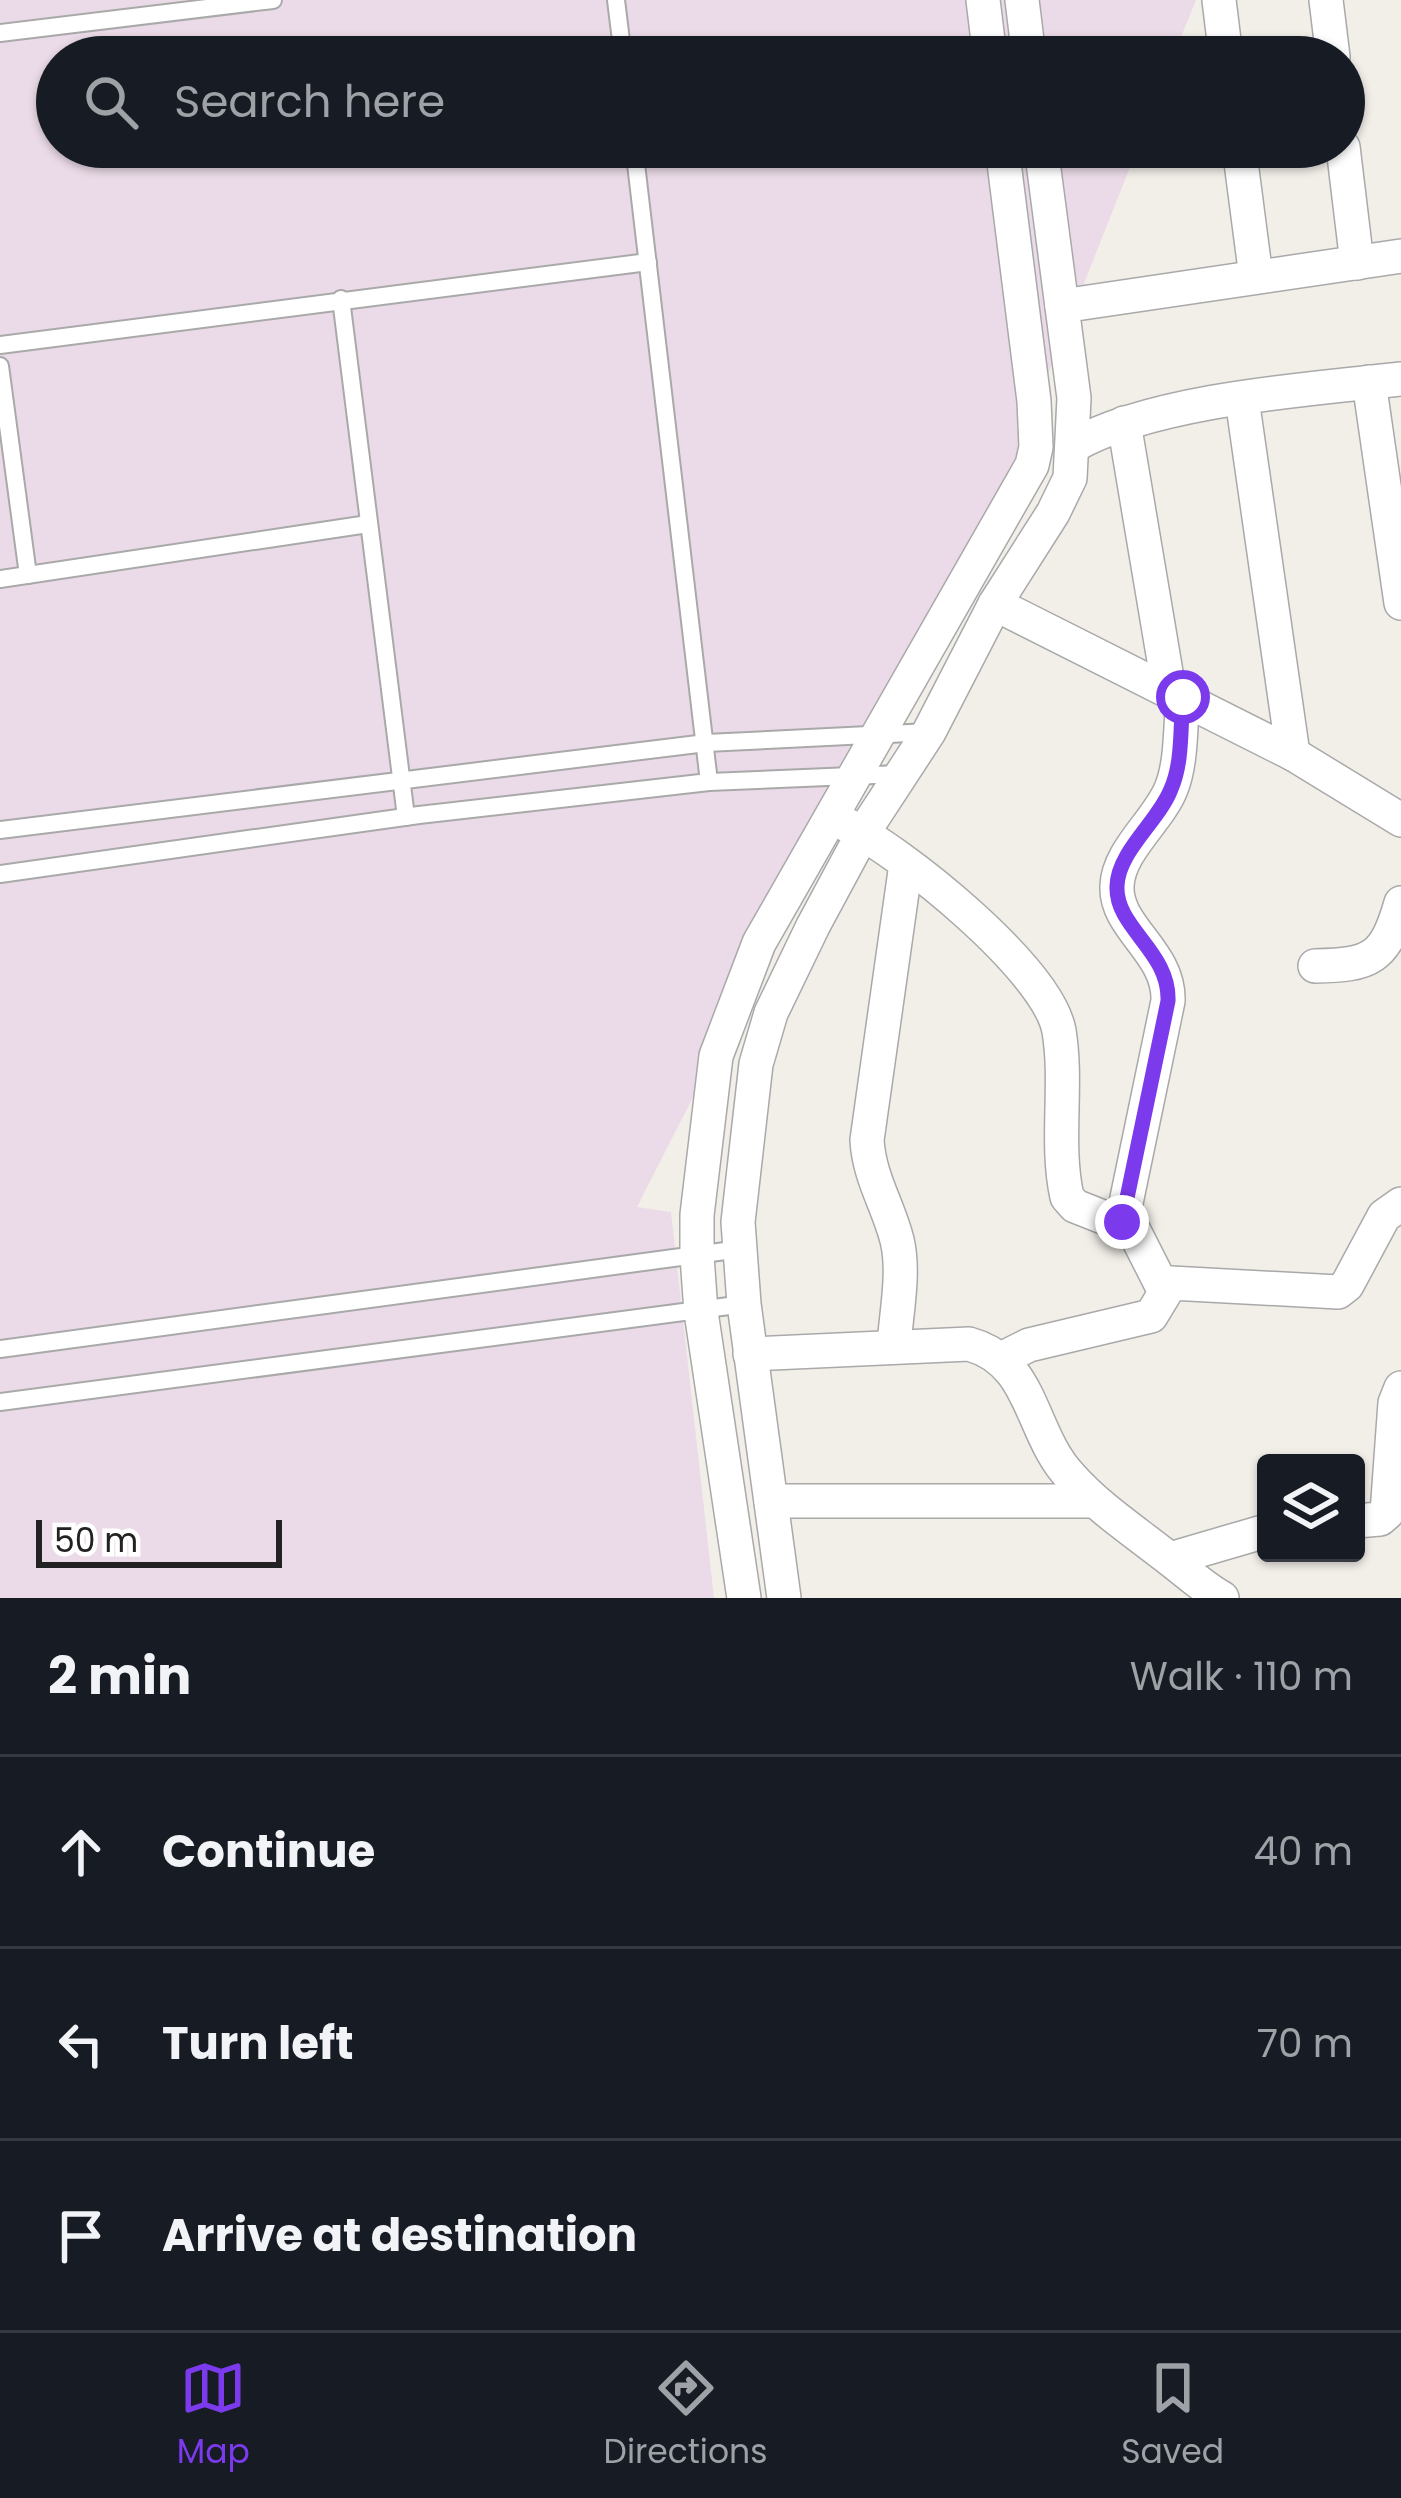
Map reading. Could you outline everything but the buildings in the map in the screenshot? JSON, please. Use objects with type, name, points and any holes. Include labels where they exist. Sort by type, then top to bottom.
[{"type":"street","points":[[982,0],[987,36]]},
{"type":"street","points":[[1022,0],[1026,36]]},
{"type":"street","points":[[1219,0],[1223,36]]},
{"type":"street","points":[[1326,0],[1330,36]]},
{"type":"street","points":[[744,1598],[701,1312],[697,1256],[697,1215],[716,1056],[759,943],[1019,494],[1036,447],[1004,168]]},
{"type":"street","points":[[784,1598],[740,1249],[739,1192],[755,1064],[788,974],[863,833],[929,732],[995,604],[1070,478],[1074,398],[1044,168]]},
{"type":"street","points":[[1242,168],[1256,278]]},
{"type":"street","points":[[1346,168],[1357,262]]},
{"type":"street","points":[[1062,306],[1401,256]]},
{"type":"street","points":[[1073,446],[1124,423],[1242,399],[1385,380],[1401,603]]},
{"type":"street","points":[[1242,399],[1293,754]]},
{"type":"street","points":[[1122,1222],[1169,982],[1118,902],[1117,884],[1120,869],[1169,795],[1176,776],[1176,693],[1124,423]]},
{"type":"street","points":[[995,604],[1293,754],[1401,820]]},
{"type":"street","points":[[830,818],[863,833],[906,864],[984,931],[1045,994],[1060,1035],[1067,1197],[1075,1206],[1122,1222],[1142,1240],[1164,1290]]},
{"type":"street","points":[[894,1346],[900,1255],[873,1180],[867,1140],[906,864]]},
{"type":"street","points":[[1315,966],[1353,965],[1378,953],[1389,940],[1401,903]]},
{"type":"street","points":[[1003,1358],[1029,1345],[1141,1320],[1157,1308],[1171,1283],[1181,1281],[1339,1292],[1347,1286],[1384,1216],[1401,1204]]},
{"type":"street","points":[[750,1354],[969,1344],[989,1349],[1015,1372],[1066,1473],[1094,1501],[1215,1597]]},
{"type":"street","points":[[1365,1520],[1387,1513],[1395,1403],[1401,1388]]},
{"type":"street","points":[[771,1501],[1094,1501]]},
{"type":"street","points":[[1170,1559],[1257,1535]]},
{"type":"lane","points":[[0,33],[272,0]]},
{"type":"lane","points":[[616,0],[620,36]]},
{"type":"lane","points":[[637,168],[709,782]]},
{"type":"lane","points":[[0,345],[648,262]]},
{"type":"lane","points":[[341,299],[406,817]]},
{"type":"lane","points":[[0,366],[28,575]]},
{"type":"lane","points":[[0,579],[368,524]]},
{"type":"lane","points":[[0,830],[706,743],[929,732]]},
{"type":"lane","points":[[0,874],[406,817],[709,782],[900,773]]},
{"type":"lane","points":[[0,1348],[740,1249]]},
{"type":"lane","points":[[0,1402],[744,1304]]},
{"type":"shaded area","points":[[0,0],[1196,0],[1181,36],[36,36],[36,168],[1130,168],[1001,493],[637,1207],[671,1212],[714,1598],[0,1598]]},
{"type":"route","points":[[1122,1222],[1169,982],[1118,902],[1117,884],[1120,869],[1169,795],[1176,776],[1183,697]]}]
